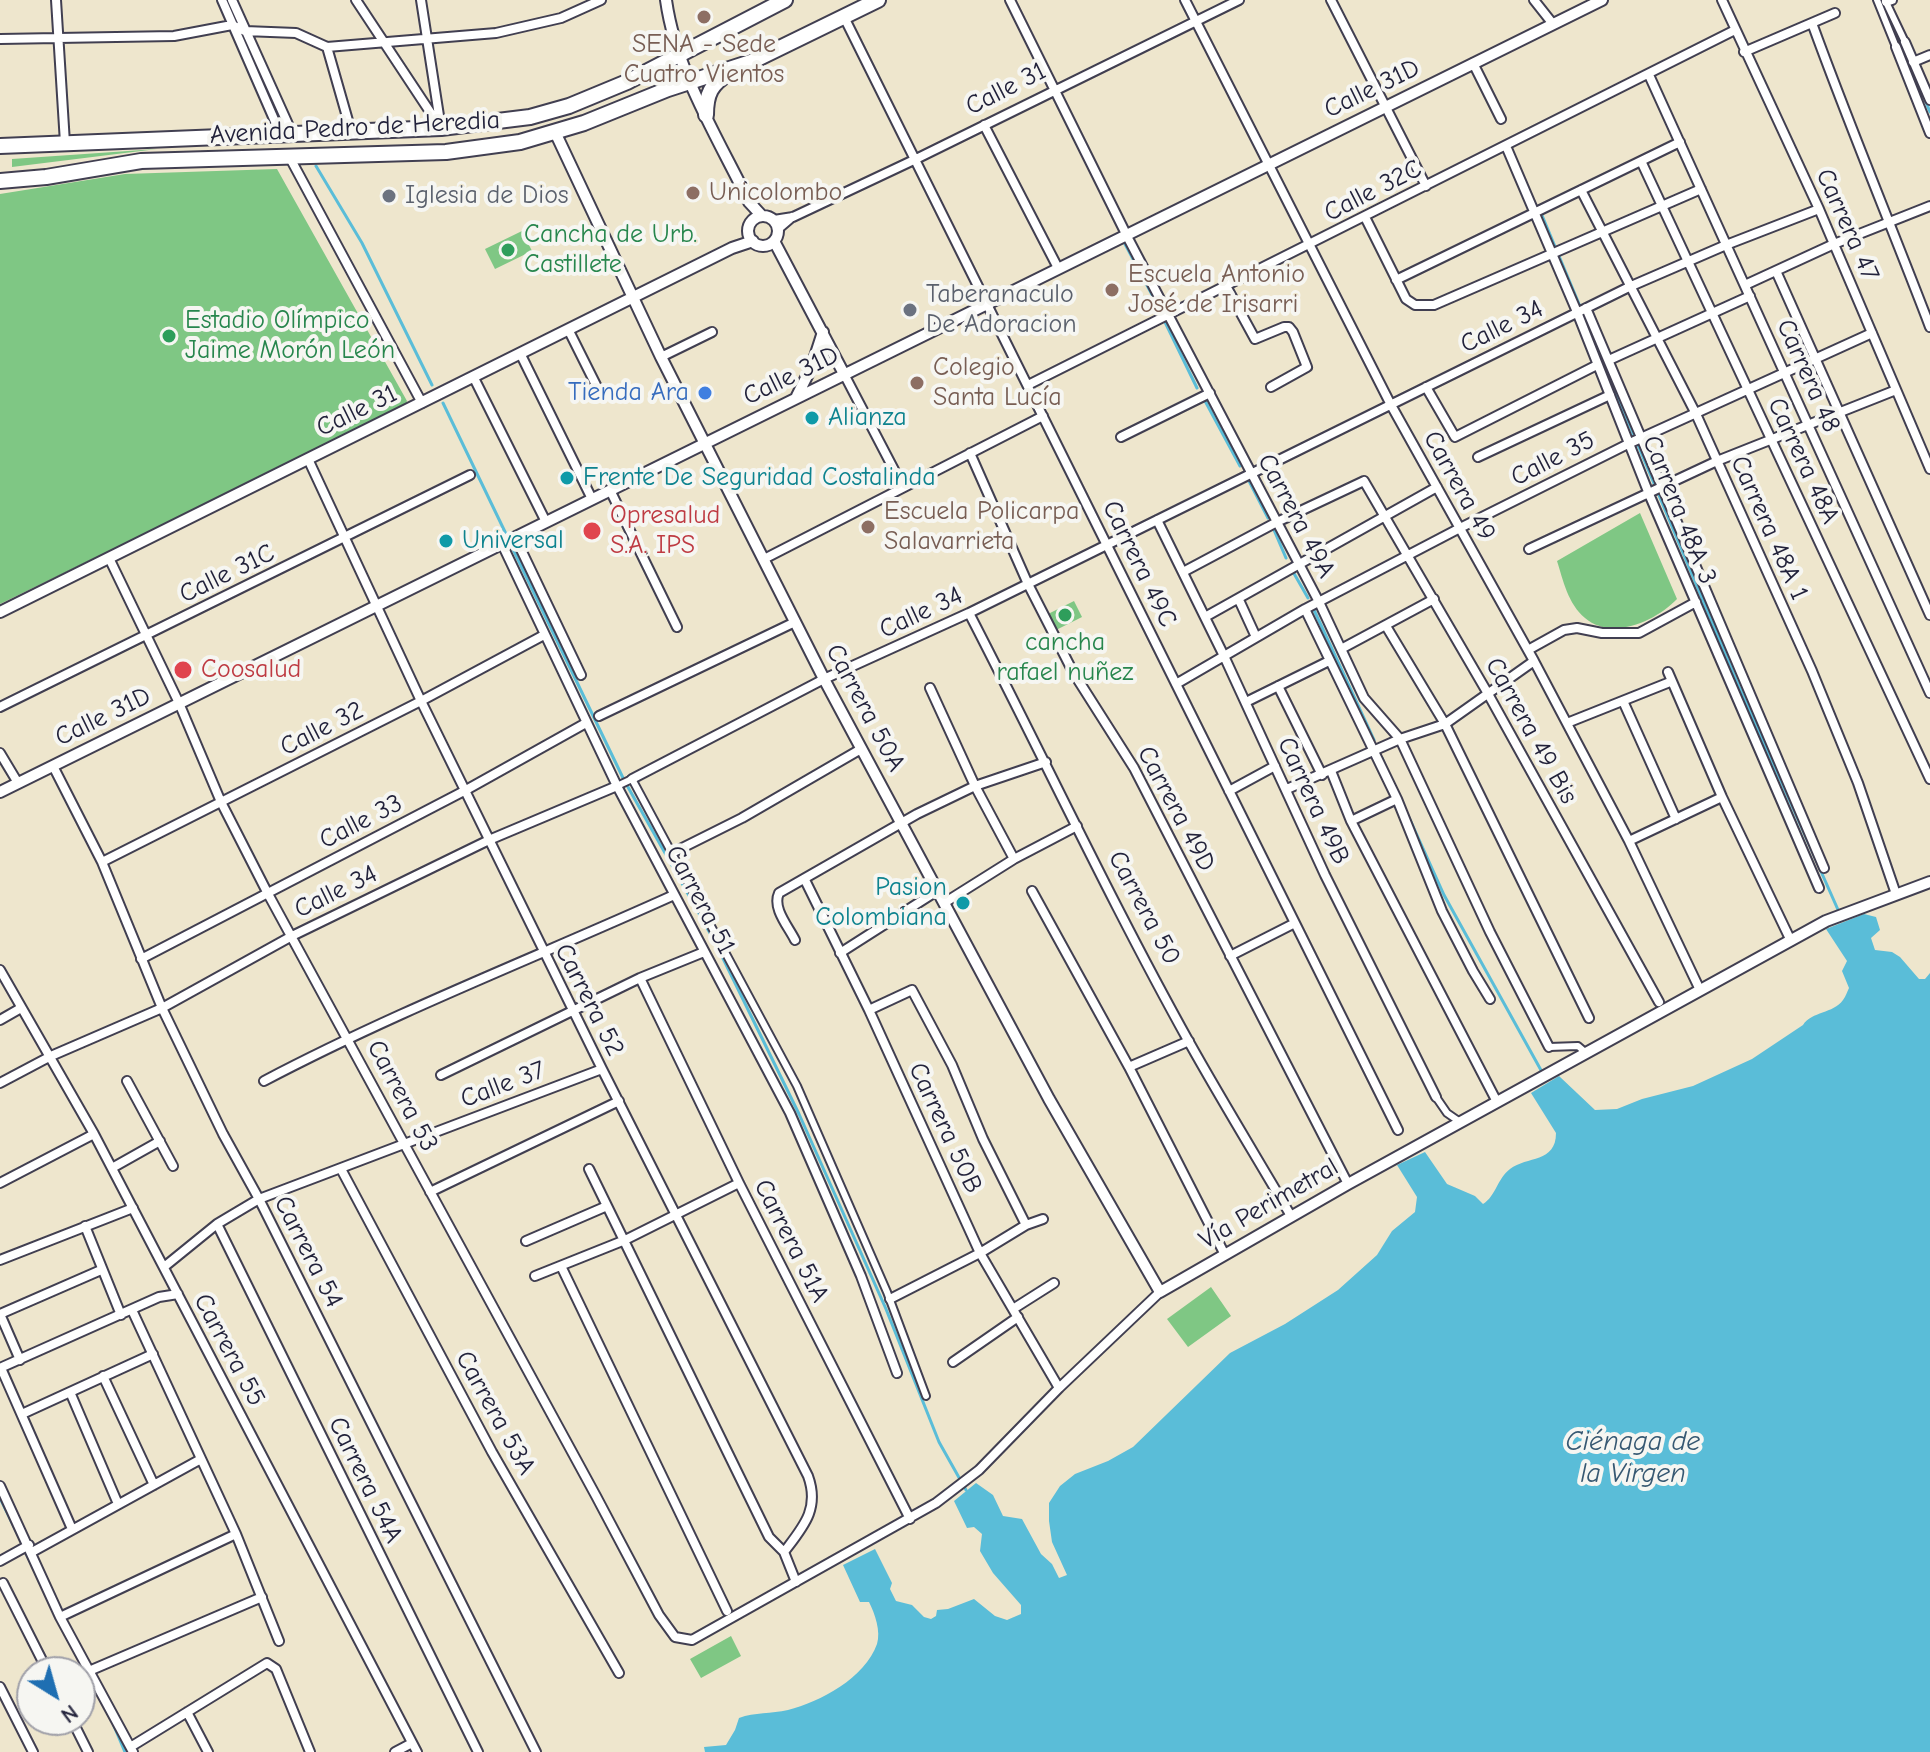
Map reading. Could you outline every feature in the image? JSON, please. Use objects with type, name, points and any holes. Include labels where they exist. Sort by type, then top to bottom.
[{"type":"highway","name":"Avenida Pedro de Heredia","points":[[0,146],[441,128],[512,120],[562,108],[617,87],[785,0]]},
{"type":"highway","name":"Avenida Pedro de Heredia","points":[[0,181],[46,177],[141,161],[476,149],[555,132],[751,62],[878,0]]},
{"type":"highway","points":[[706,115],[706,99],[714,84],[751,62]]},
{"type":"street","points":[[56,0],[65,143]]},
{"type":"street","points":[[228,4],[246,0]]},
{"type":"street","points":[[356,0],[441,128]]},
{"type":"street","points":[[421,0],[441,128]]},
{"type":"street","points":[[0,39],[174,36],[232,25],[245,31],[296,33],[327,47],[496,33],[561,18],[601,0]]},
{"type":"street","points":[[666,0],[680,55],[706,115],[749,202],[762,216],[776,224],[770,244]]},
{"type":"street","name":"Carrera 49A","points":[[1010,0],[1126,234],[1319,602],[1364,698],[1400,739],[1490,932],[1549,1047]]},
{"type":"street","name":"Carrera 49","points":[[1185,0],[1391,405],[1528,650],[1629,841],[1700,990]]},
{"type":"street","name":"Calle 31","points":[[776,224],[916,159],[1239,0]]},
{"type":"street","points":[[1331,0],[1426,186]]},
{"type":"street","points":[[1534,0],[1553,24]]},
{"type":"street","name":"Calle 31D","points":[[0,792],[1602,0]]},
{"type":"street","name":"Carrera 47","points":[[1722,0],[1819,209],[1930,469]]},
{"type":"street","points":[[1884,3],[1930,133]]},
{"type":"street","points":[[228,4],[232,25],[286,133]]},
{"type":"street","points":[[228,4],[245,31],[286,133]]},
{"type":"street","points":[[1744,52],[1835,13]]},
{"type":"street","name":"Carrera 49C","points":[[844,17],[1398,1130]]},
{"type":"street","points":[[1812,23],[1849,125],[1930,327]]},
{"type":"street","name":"Calle 32C","points":[[1028,385],[1735,30]]},
{"type":"street","points":[[1900,44],[1913,62],[1930,100]]},
{"type":"street","points":[[327,47],[351,131]]},
{"type":"street","points":[[1913,62],[1930,55]]},
{"type":"street","points":[[1473,63],[1501,119]]},
{"type":"street","name":"Carrera 48","points":[[1649,75],[1930,693]]},
{"type":"street","points":[[984,125],[1058,268]]},
{"type":"street","name":"Carrera 50A","points":[[555,132],[661,357],[824,679],[1049,1099],[1160,1292]]},
{"type":"street","points":[[1396,280],[1680,142]]},
{"type":"street","name":"Carrera 48A 3","points":[[1506,146],[1551,254],[1582,310],[1597,365],[1657,490],[1696,602],[1819,888]]},
{"type":"street","points":[[290,158],[422,403]]},
{"type":"street","name":"Carrera 48A","points":[[1641,161],[1930,779]]},
{"type":"street","points":[[1365,217],[1406,299],[1415,305],[1434,305],[1701,189]]},
{"type":"street","name":"Carrera 48A 1","points":[[1581,190],[1696,414],[1812,671],[1858,783],[1896,894]]},
{"type":"street","points":[[749,202],[750,232],[770,244],[780,255],[903,487]]},
{"type":"street","points":[[1745,285],[1834,244],[1930,206]]},
{"type":"street","name":"Calle 34","points":[[0,1083],[51,1056],[162,1008],[292,936],[489,840],[630,780],[824,679],[969,613],[1629,287],[1819,209]]},
{"type":"street","name":"Calle 31","points":[[0,612],[633,300],[732,248],[750,232],[754,219],[762,216]]},
{"type":"street","points":[[1776,271],[1930,615]]},
{"type":"street","points":[[1226,286],[1255,339],[1284,327],[1289,327],[1293,332],[1307,367],[1271,387]]},
{"type":"street","points":[[1609,360],[1750,296]]},
{"type":"street","points":[[1582,310],[1609,360],[1636,441],[1824,868]]},
{"type":"street","points":[[569,331],[597,387]]},
{"type":"street","points":[[661,357],[712,332]]},
{"type":"street","points":[[796,398],[812,366],[823,332]]},
{"type":"street","name":"Calle 35","points":[[1176,684],[1305,609],[1460,528],[1636,441],[1872,333]]},
{"type":"street","points":[[521,355],[592,499]]},
{"type":"street","points":[[1426,387],[1455,437],[1597,365]]},
{"type":"street","points":[[474,378],[546,522]]},
{"type":"street","points":[[1529,549],[1717,461],[1896,390]]},
{"type":"street","points":[[1121,437],[1210,393]]},
{"type":"street","points":[[1478,457],[1610,395]]},
{"type":"street","points":[[764,559],[1043,416]]},
{"type":"street","name":"Carrera 49D","points":[[970,453],[1028,584],[1073,672],[1134,768],[1348,1184]]},
{"type":"street","name":"Carrera 52","points":[[308,459],[544,954],[813,1488],[809,1516],[784,1552]]},
{"type":"street","name":"Calle 31C","points":[[0,707],[470,475]]},
{"type":"street","name":"Carrera 49 Bis","points":[[1277,522],[1364,481],[1487,692],[1659,1002]]},
{"type":"street","points":[[1205,617],[1437,487]]},
{"type":"street","points":[[610,490],[677,627]]},
{"type":"street","name":"Carrera 49B","points":[[1157,520],[1246,702],[1325,875],[1436,1097]]},
{"type":"street","points":[[1183,572],[1277,522]]},
{"type":"street","points":[[515,537],[581,675]]},
{"type":"street","name":"Carrera 51","points":[[502,544],[546,634],[593,719],[619,785],[790,1113],[861,1276],[897,1373]]},
{"type":"street","name":"Carrera 53","points":[[109,558],[179,703],[221,802],[267,892],[659,1615],[668,1630],[682,1640]]},
{"type":"street","points":[[1341,649],[1434,599]]},
{"type":"street","points":[[1239,600],[1256,637]]},
{"type":"street","points":[[1528,650],[1564,630],[1577,628],[1602,633],[1639,633],[1696,602]]},
{"type":"street","points":[[1305,609],[1397,799],[1442,911],[1490,999]]},
{"type":"street","name":"Carrera 50","points":[[969,613],[1189,1041],[1291,1216]]},
{"type":"street","name":"Calle 33","points":[[141,959],[466,790],[593,719],[795,622]]},
{"type":"street","points":[[1386,626],[1445,724],[1589,1018]]},
{"type":"street","name":"Calle 32","points":[[102,862],[557,629]]},
{"type":"street","points":[[1246,702],[1329,661]]},
{"type":"street","points":[[1287,789],[1373,750],[1445,724],[1534,661]]},
{"type":"street","points":[[1567,723],[1623,701],[1669,677],[1791,941]]},
{"type":"street","points":[[1278,686],[1497,1102]]},
{"type":"street","points":[[930,688],[975,786],[1014,859]]},
{"type":"street","points":[[1623,701],[1676,819]]},
{"type":"street","points":[[672,853],[742,818],[861,749]]},
{"type":"street","points":[[0,753],[18,783]]},
{"type":"street","points":[[795,940],[777,906],[779,893],[902,823],[975,786],[1046,762]]},
{"type":"street","name":"Carrera 54","points":[[53,766],[102,862],[162,1008],[223,1134],[259,1199],[536,1752]]},
{"type":"street","points":[[1229,791],[1275,766]]},
{"type":"street","points":[[630,780],[797,1086],[890,1299],[926,1396]]},
{"type":"street","points":[[1629,841],[1722,797]]},
{"type":"street","points":[[1351,821],[1397,799]]},
{"type":"street","points":[[944,903],[1014,859],[1077,826]]},
{"type":"street","name":"Carrera 50B","points":[[805,880],[869,1010],[980,1253],[1059,1388]]},
{"type":"street","points":[[264,1081],[348,1037],[544,954],[674,892],[686,882]]},
{"type":"street","name":"Vía Perimetral","points":[[682,1640],[692,1640],[729,1614],[796,1582],[936,1503],[979,1470],[1160,1292],[1224,1253],[1826,921],[1930,882]]},
{"type":"street","points":[[840,953],[937,891]]},
{"type":"street","points":[[1032,891],[1129,1067],[1224,1253]]},
{"type":"street","points":[[1230,956],[1295,923]]},
{"type":"street","points":[[441,1075],[640,978],[704,952]]},
{"type":"street","name":"Carrera 55","points":[[0,971],[94,1134],[417,1752]]},
{"type":"street","name":"Carrera 51A","points":[[640,978],[739,1183],[910,1519]]},
{"type":"street","points":[[869,1010],[912,990],[952,1065],[983,1139],[1026,1225]]},
{"type":"street","points":[[0,1020],[21,1008]]},
{"type":"street","points":[[1129,1067],[1189,1041]]},
{"type":"street","points":[[1549,1047],[1578,1046],[1585,1052]]},
{"type":"street","name":"Calle 37","points":[[164,1267],[217,1224],[259,1199],[602,1069]]},
{"type":"street","points":[[127,1081],[173,1166]]},
{"type":"street","points":[[1436,1097],[1447,1113],[1460,1122]]},
{"type":"street","points":[[430,1192],[619,1101]]},
{"type":"street","points":[[0,1183],[94,1134]]},
{"type":"street","points":[[112,1168],[160,1141]]},
{"type":"street","name":"Carrera 53A","points":[[341,1169],[492,1452],[619,1673]]},
{"type":"street","points":[[589,1169],[769,1537],[784,1552],[796,1582]]},
{"type":"street","points":[[535,1276],[625,1240],[739,1183]]},
{"type":"street","points":[[526,1241],[607,1206]]},
{"type":"street","points":[[0,1260],[133,1208]]},
{"type":"street","points":[[890,1299],[980,1253],[1026,1225],[1043,1219]]},
{"type":"street","name":"Carrera 54A","points":[[217,1224],[478,1752]]},
{"type":"street","points":[[85,1226],[121,1315]]},
{"type":"street","points":[[561,1266],[729,1614]]},
{"type":"street","points":[[20,1360],[0,1314],[101,1270]]},
{"type":"street","points":[[953,1362],[1054,1283]]},
{"type":"street","points":[[72,1529],[0,1368],[159,1297],[178,1294]]},
{"type":"street","points":[[132,1310],[236,1534],[279,1641]]},
{"type":"street","points":[[22,1414],[153,1354]]},
{"type":"street","points":[[103,1376],[154,1485]]},
{"type":"street","points":[[70,1392],[118,1504]]},
{"type":"street","points":[[0,1561],[72,1529],[201,1459]]},
{"type":"street","points":[[0,1486],[81,1656]]},
{"type":"street","points":[[60,1617],[236,1534]]},
{"type":"street","points":[[3,1583],[40,1656]]},
{"type":"street","points":[[96,1668],[262,1597]]},
{"type":"street","points":[[96,1684],[132,1749],[267,1663],[276,1669],[310,1752]]},
{"type":"street","points":[[0,1687],[33,1752]]},
{"type":"street","points":[[187,1712],[208,1752]]},
{"type":"street","points":[[395,1752],[412,1743]]},
{"type":"green space","points":[[157,149],[12,167],[12,159]]},
{"type":"green space","points":[[277,169],[407,401],[405,407],[0,604],[0,194],[125,174]]},
{"type":"green space","name":"Cancha de Urb. Castillete","points":[[522,231],[532,251],[495,269],[485,249]]},
{"type":"green space","points":[[1640,513],[1677,599],[1646,621],[1620,628],[1596,625],[1574,606],[1557,561]]},
{"type":"green space","name":"cancha rafael nuñez","points":[[1074,601],[1082,617],[1056,630],[1048,614]]},
{"type":"green space","points":[[1211,1287],[1231,1316],[1188,1347],[1167,1319]]},
{"type":"green space","points":[[731,1636],[741,1656],[701,1678],[690,1659]]},
{"type":"water","name":"Ciénaga de la Virgen","points":[[1864,914],[1876,917],[1880,930],[1871,938],[1875,950],[1892,952],[1900,957],[1919,979],[1925,979],[1930,973],[1930,1752],[705,1752],[704,1747],[726,1745],[739,1718],[788,1710],[814,1701],[840,1687],[863,1668],[877,1644],[878,1628],[869,1602],[860,1602],[843,1565],[875,1549],[892,1583],[890,1589],[896,1601],[912,1605],[924,1617],[931,1619],[936,1616],[937,1610],[974,1599],[995,1616],[1007,1620],[1021,1614],[1021,1605],[993,1573],[980,1551],[982,1534],[974,1527],[967,1528],[954,1501],[976,1483],[993,1495],[1003,1516],[1022,1519],[1041,1554],[1052,1564],[1059,1578],[1067,1575],[1052,1542],[1049,1521],[1049,1503],[1060,1486],[1075,1474],[1133,1447],[1230,1353],[1285,1324],[1338,1290],[1377,1255],[1392,1231],[1415,1212],[1417,1197],[1397,1165],[1425,1152],[1447,1184],[1475,1196],[1483,1204],[1510,1169],[1546,1154],[1555,1143],[1556,1133],[1531,1093],[1559,1076],[1595,1110],[1617,1109],[1693,1086],[1752,1059],[1807,1020],[1834,1008],[1843,1000],[1849,988],[1842,971],[1847,961],[1826,929]]},
{"type":"waterway","points":[[1896,29],[1902,45]]},
{"type":"waterway","points":[[1913,70],[1930,112]]},
{"type":"waterway","points":[[316,166],[362,243],[432,385]]},
{"type":"waterway","points":[[1541,213],[1737,682],[1839,912]]},
{"type":"waterway","points":[[1125,244],[1157,304]]},
{"type":"waterway","points":[[1164,320],[1197,388]]},
{"type":"waterway","points":[[1204,399],[1240,466]]},
{"type":"waterway","points":[[443,403],[507,536]]},
{"type":"waterway","points":[[1248,479],[1268,518]]},
{"type":"waterway","points":[[1274,530],[1286,558]]},
{"type":"waterway","points":[[510,543],[624,780],[715,942],[799,1114],[886,1309],[939,1442],[966,1490]]},
{"type":"waterway","points":[[1292,570],[1308,598]]},
{"type":"waterway","points":[[1314,610],[1374,740]]},
{"type":"waterway","points":[[1382,758],[1387,770]]},
{"type":"waterway","points":[[1407,813],[1444,895],[1542,1072]]},
{"type":"waterway","points":[[0,1498],[19,1537]]},
{"type":"waterway","points":[[27,1555],[31,1563]]},
{"type":"waterway","points":[[75,1652],[98,1695]]},
{"type":"waterway","points":[[114,1726],[125,1752]]},
{"type":"place","name":"SENA - Sede Cuatro Vientos","points":[[704,17]]},
{"type":"place","name":"Unicolombo","points":[[693,193]]},
{"type":"place","name":"Iglesia de Dios","points":[[389,196]]},
{"type":"place","name":"Cancha de Urb. Castillete","points":[[508,250]]},
{"type":"place","name":"Escuela Antonio José de Irisarri","points":[[1112,290]]},
{"type":"place","name":"Taberanaculo De Adoracion","points":[[910,310]]},
{"type":"place","name":"Estadio Olímpico Jaime Morón León","points":[[169,336]]},
{"type":"place","name":"Colegio Santa Lucía","points":[[917,383]]},
{"type":"place","name":"Tienda Ara","points":[[705,393]]},
{"type":"place","name":"Alianza","points":[[812,418]]},
{"type":"place","name":"Frente De Seguridad Costalinda","points":[[567,478]]},
{"type":"place","name":"Escuela Policarpa Salavarrieta","points":[[868,527]]},
{"type":"place","name":"Opresalud S.A. IPS","points":[[592,531]]},
{"type":"place","name":"Universal","points":[[446,541]]},
{"type":"place","name":"cancha rafael nuñez","points":[[1065,615]]},
{"type":"place","name":"Coosalud","points":[[183,670]]},
{"type":"place","name":"Pasion Colombiana","points":[[963,903]]}]
